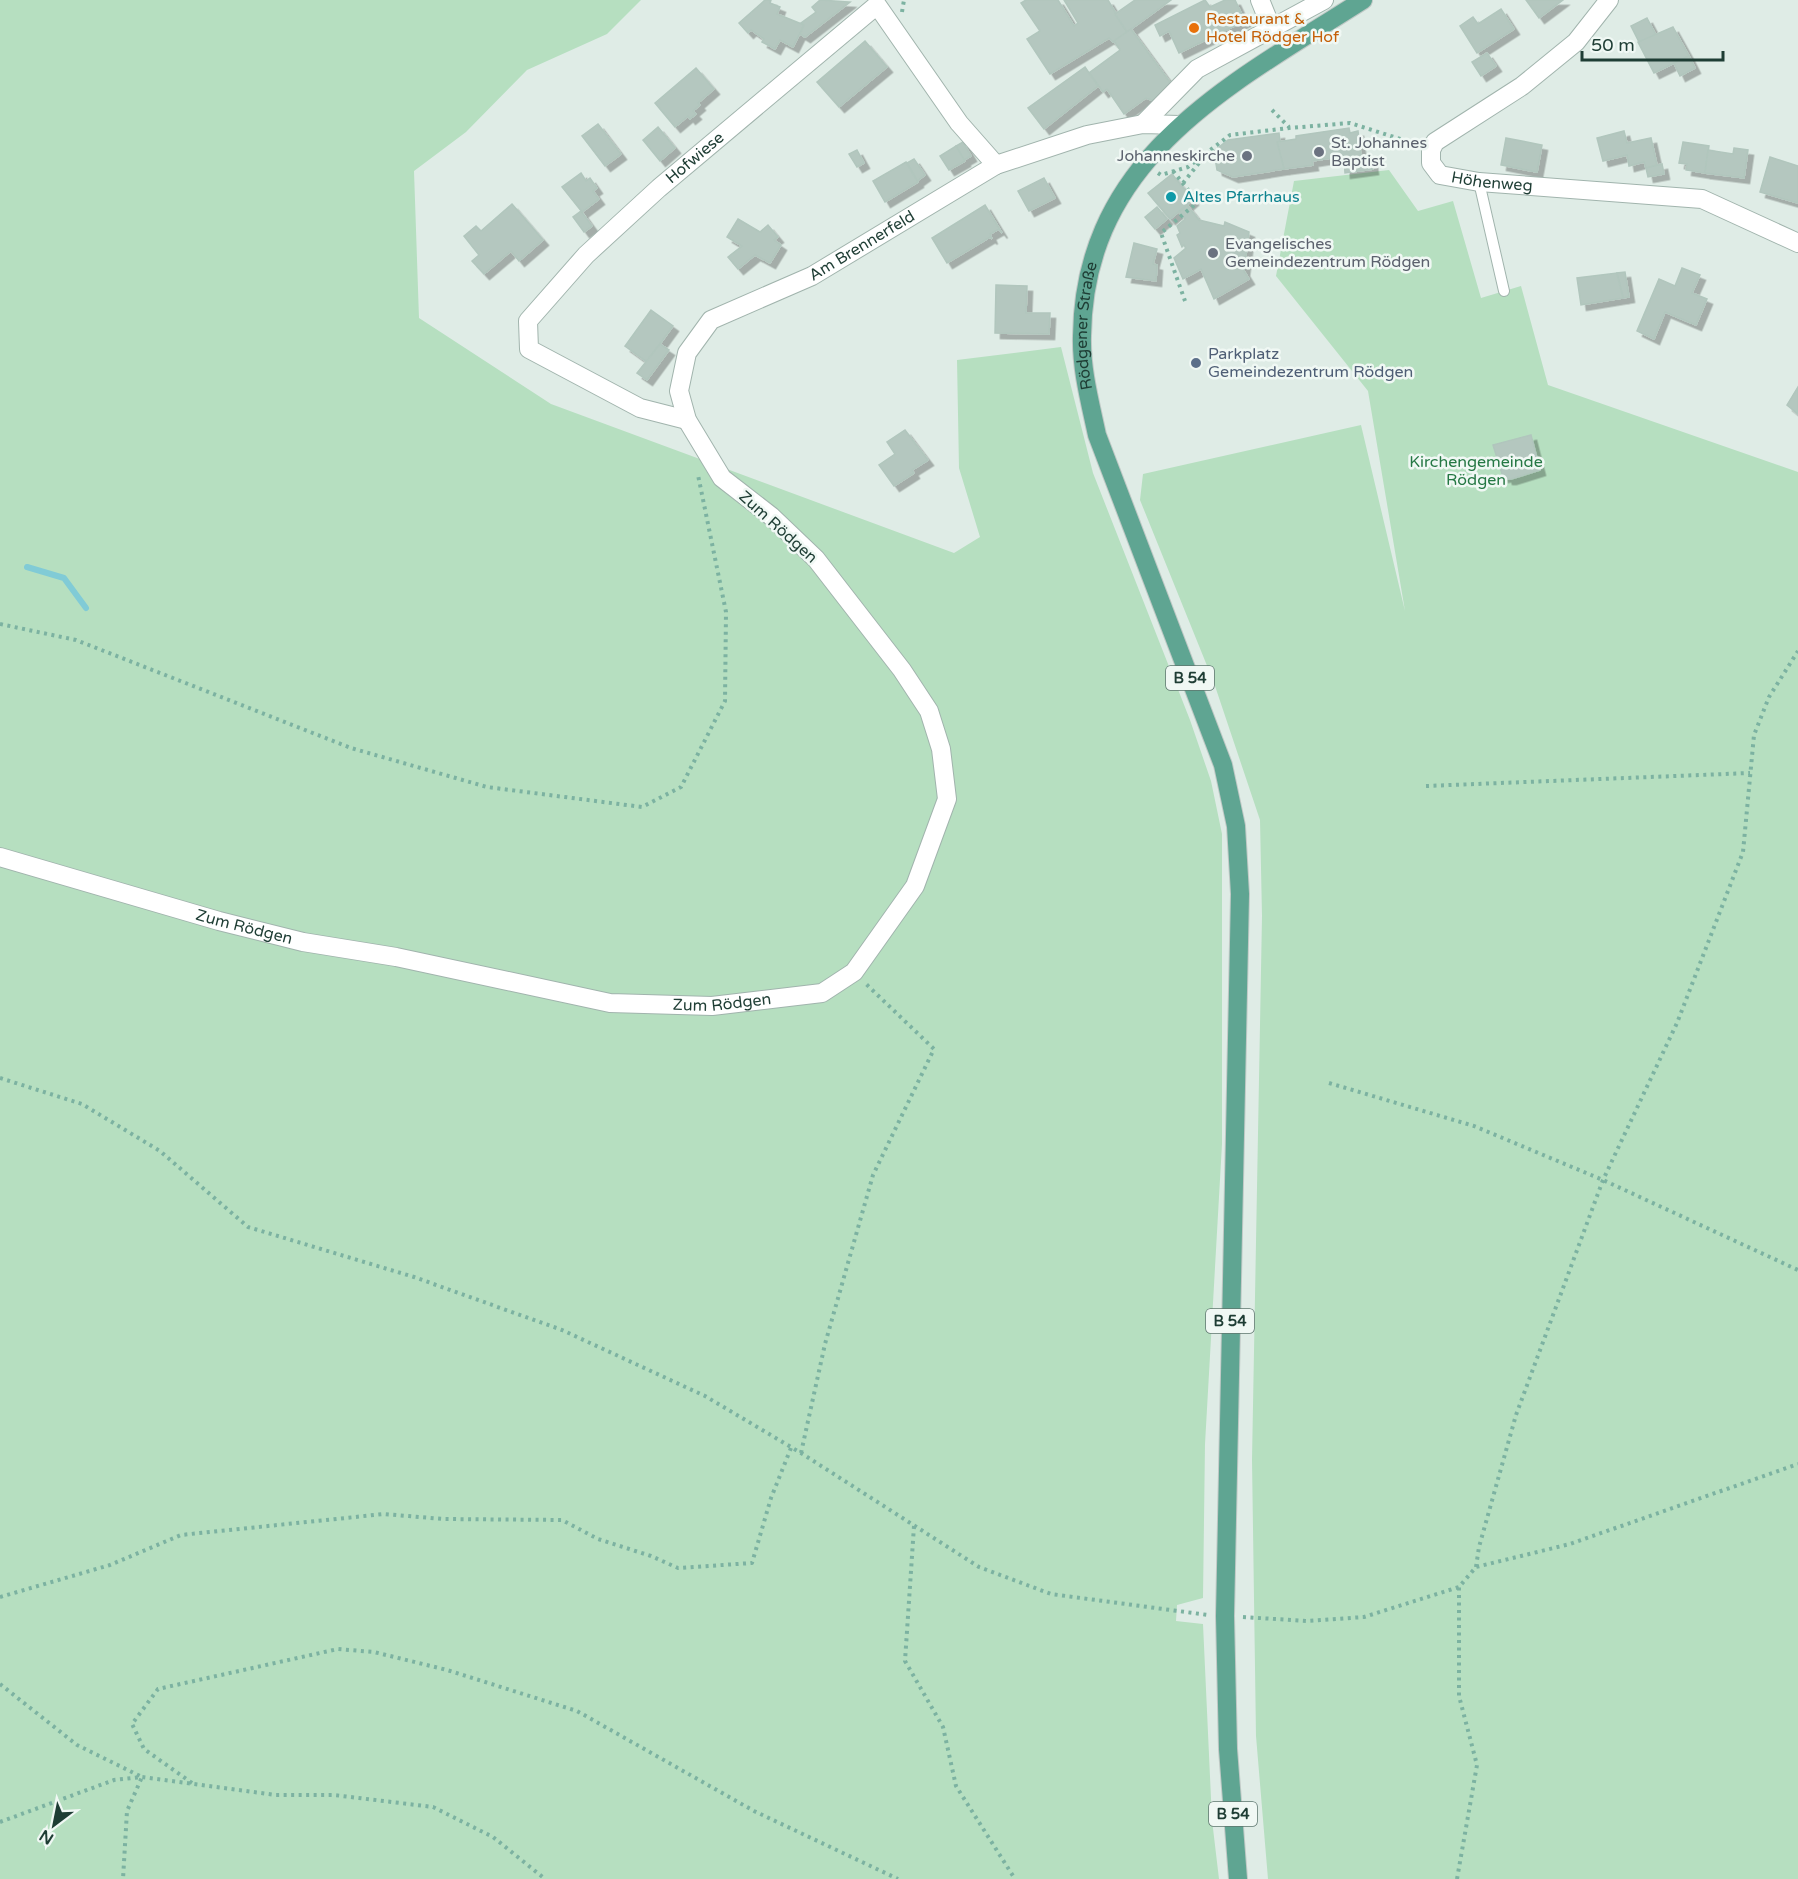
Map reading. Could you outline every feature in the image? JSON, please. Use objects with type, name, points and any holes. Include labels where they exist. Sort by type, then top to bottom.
[{"type":"main road","name":"Rödgener Straße","points":[[1225,1616],[1240,894],[1236,826],[1223,765],[1097,435],[1085,378],[1082,336],[1084,303],[1101,238],[1137,171],[1179,125],[1226,88],[1360,1]]},
{"type":"main road","name":"B 54","points":[[1225,1616],[1228,1749],[1238,1879]]},
{"type":"street","points":[[1260,0],[1271,27]]},
{"type":"street","points":[[1143,124],[1197,69],[1324,0]]},
{"type":"street","points":[[1431,150],[1444,134],[1522,86],[1576,42],[1609,0]]},
{"type":"street","name":"Hofwiese","points":[[687,420],[640,408],[529,349],[528,321],[586,255],[659,188],[875,3],[958,123],[996,165]]},
{"type":"street","name":"Am Brennerfeld","points":[[722,478],[687,420],[678,391],[687,353],[711,320],[812,276],[996,165],[1087,135],[1143,124],[1179,125]]},
{"type":"street","name":"Höhenweg","points":[[1431,150],[1431,163],[1440,175],[1479,182],[1702,199],[1798,243]]},
{"type":"street","name":"Zum Rödgen","points":[[0,857],[17,860],[207,917],[303,942],[396,957],[610,1003],[712,1006],[822,993],[854,972],[915,886],[947,799],[941,749],[929,711],[902,670],[816,559],[771,516],[722,478]]},
{"type":"lane","points":[[1479,182],[1504,291]]},
{"type":"path","points":[[1272,110],[1289,128]]},
{"type":"path","points":[[1188,167],[1230,135],[1350,123],[1431,150]]},
{"type":"path","points":[[1183,183],[1209,150]]},
{"type":"path","points":[[1173,171],[1198,202],[1161,233],[1185,301]]},
{"type":"path","points":[[0,624],[76,640],[351,748],[487,787],[642,807],[681,787],[725,701],[726,612],[696,465]]},
{"type":"path","points":[[0,1078],[82,1104],[160,1151],[248,1227],[414,1277],[562,1330],[705,1396],[801,1453],[979,1567],[1051,1594],[1178,1612],[1306,1621],[1364,1617],[1459,1587],[1476,1567],[1479,1547],[1516,1415],[1603,1180],[1677,1023],[1743,852],[1754,735],[1769,697],[1798,651]]},
{"type":"path","points":[[1426,786],[1750,773]]},
{"type":"path","points":[[801,1453],[825,1344],[873,1175],[934,1049],[854,972]]},
{"type":"path","points":[[1329,1083],[1474,1126],[1603,1180],[1798,1270]]},
{"type":"path","points":[[0,1598],[110,1565],[182,1535],[384,1514],[444,1519],[562,1520],[598,1539],[651,1556],[678,1568],[752,1563],[771,1498],[791,1448]]},
{"type":"path","points":[[1476,1567],[1570,1544],[1798,1464]]},
{"type":"path","points":[[914,1526],[905,1661],[943,1727],[956,1786],[1015,1879]]},
{"type":"path","points":[[1457,1879],[1477,1765],[1459,1696],[1459,1587]]},
{"type":"path","points":[[192,1784],[144,1749],[132,1724],[158,1689],[338,1649],[374,1652],[447,1670],[577,1711],[754,1811],[898,1879]]},
{"type":"path","points":[[0,1684],[77,1744],[142,1776],[276,1795],[334,1795],[433,1807],[493,1838],[545,1879]]},
{"type":"path","points":[[0,1822],[114,1780],[142,1776]]},
{"type":"path","points":[[123,1879],[127,1811],[142,1776]]},
{"type":"green space","points":[[0,0],[641,0],[607,34],[527,70],[466,132],[414,171],[419,318],[551,404],[954,553],[980,537],[959,468],[957,360],[1061,347],[1093,473],[1190,720],[1211,781],[1222,834],[1222,1144],[1205,1444],[1203,1598],[1177,1605],[1176,1621],[1203,1624],[1212,1820],[1219,1879],[0,1879]]},
{"type":"green space","name":"Kirchengemeinde Rödgen","points":[[1389,170],[1418,211],[1453,201],[1481,298],[1521,286],[1548,385],[1798,472],[1798,1879],[1268,1879],[1256,1736],[1252,1460],[1262,916],[1260,820],[1214,683],[1140,500],[1143,474],[1361,425],[1405,611],[1368,391],[1276,276],[1294,181]]},
{"type":"building","points":[[765,0],[771,0],[770,3],[780,7],[777,14],[804,25],[793,47],[780,40],[775,49],[762,42],[764,39],[751,30],[748,33],[739,23]]},
{"type":"building","points":[[820,0],[850,2],[805,37],[800,34],[804,25],[801,23],[816,12],[812,7]]},
{"type":"building","points":[[1026,0],[1058,0],[1074,26],[1078,23],[1064,0],[1108,0],[1127,32],[1113,42],[1109,38],[1050,74],[1027,39],[1040,31],[1021,3]]},
{"type":"building","points":[[1135,0],[1171,0],[1127,32],[1115,14]]},
{"type":"building","name":"Restaurant & Hotel Rödger Hof","points":[[1205,0],[1210,7],[1225,0],[1235,0],[1245,21],[1179,53],[1169,31],[1160,36],[1155,25]]},
{"type":"building","points":[[1526,0],[1563,0],[1539,18]]},
{"type":"building","points":[[1501,9],[1514,29],[1477,53],[1460,26],[1473,17],[1478,24]]},
{"type":"building","points":[[1647,18],[1656,35],[1639,42],[1631,26]]},
{"type":"building","points":[[1673,27],[1689,56],[1654,73],[1638,42]]},
{"type":"building","points":[[1131,29],[1172,85],[1154,101],[1146,98],[1124,114],[1107,89],[1103,92],[1089,73],[1120,50],[1114,41]]},
{"type":"building","points":[[865,41],[887,67],[839,107],[817,82]]},
{"type":"building","points":[[1487,53],[1496,66],[1481,76],[1472,62]]},
{"type":"building","points":[[1689,56],[1695,68],[1680,76],[1674,63]]},
{"type":"building","points":[[1085,67],[1098,86],[1044,129],[1028,108]]},
{"type":"building","points":[[696,68],[714,89],[698,103],[700,105],[693,111],[696,114],[690,119],[688,116],[675,127],[655,103]]},
{"type":"building","points":[[598,124],[621,154],[605,166],[582,136]]},
{"type":"building","points":[[658,127],[675,148],[660,161],[643,140]]},
{"type":"building","name":"St. Johannes Baptist","points":[[1349,128],[1350,133],[1358,131],[1361,156],[1371,155],[1373,169],[1345,173],[1344,156],[1312,161],[1313,165],[1284,169],[1277,142],[1296,139],[1296,136]]},
{"type":"building","points":[[1624,131],[1627,143],[1651,138],[1657,165],[1646,168],[1644,162],[1629,166],[1627,155],[1603,161],[1597,138]]},
{"type":"building","name":"Johanneskirche","points":[[1279,133],[1280,141],[1277,142],[1284,169],[1233,177],[1217,170],[1214,151],[1228,140]]},
{"type":"building","points":[[1506,138],[1542,145],[1537,172],[1501,165]]},
{"type":"building","points":[[963,142],[971,156],[964,160],[956,146]]},
{"type":"building","points":[[1683,142],[1709,146],[1705,173],[1686,170],[1687,164],[1679,163]]},
{"type":"building","points":[[956,146],[965,161],[949,170],[940,156]]},
{"type":"building","points":[[1734,148],[1748,150],[1744,178],[1705,173],[1708,150],[1733,154]]},
{"type":"building","points":[[857,150],[864,163],[857,167],[849,154]]},
{"type":"building","points":[[1770,157],[1798,166],[1798,203],[1760,192]]},
{"type":"building","points":[[914,159],[925,175],[917,181],[907,163]]},
{"type":"building","points":[[906,162],[918,182],[885,202],[873,181]]},
{"type":"building","points":[[1662,164],[1664,174],[1648,177],[1646,168]]},
{"type":"building","points":[[581,173],[586,181],[590,178],[597,188],[593,191],[599,199],[582,212],[562,187]]},
{"type":"building","name":"Altes Pfarrhaus","points":[[1172,174],[1193,200],[1170,219],[1148,193]]},
{"type":"building","points":[[1044,178],[1055,198],[1029,211],[1018,191]]},
{"type":"building","points":[[512,204],[543,240],[519,261],[511,251],[484,274],[472,261],[479,255],[464,236],[476,226],[481,231]]},
{"type":"building","points":[[985,205],[1002,233],[999,229],[990,234],[992,239],[990,237],[947,263],[932,238]]},
{"type":"building","name":"Evangelisches Gemeindezentrum Rödgen","points":[[1187,205],[1199,220],[1224,226],[1225,222],[1249,232],[1244,271],[1249,279],[1214,299],[1201,269],[1183,279],[1174,258],[1186,248],[1184,245],[1182,247],[1177,235],[1180,233],[1177,226],[1185,219],[1179,212]]},
{"type":"building","points":[[1157,207],[1167,219],[1155,229],[1145,217]]},
{"type":"building","points":[[581,211],[592,226],[584,232],[573,217]]},
{"type":"building","points":[[738,219],[760,232],[768,225],[778,237],[774,240],[781,245],[770,263],[755,255],[738,269],[728,257],[742,246],[727,237]]},
{"type":"building","points":[[1134,243],[1157,249],[1153,264],[1157,265],[1156,281],[1126,277]]},
{"type":"building","points":[[1682,268],[1700,275],[1692,293],[1707,299],[1696,325],[1665,312],[1654,339],[1637,331],[1659,279],[1675,286]]},
{"type":"building","points":[[1625,272],[1629,297],[1623,298],[1617,273]]},
{"type":"building","points":[[1617,273],[1623,298],[1581,305],[1577,278]]},
{"type":"building","points":[[996,285],[1027,286],[1026,313],[1050,313],[1049,334],[995,333]]},
{"type":"building","points":[[651,310],[673,326],[647,362],[625,346]]},
{"type":"building","points":[[660,344],[669,350],[647,380],[637,373]]},
{"type":"building","points":[[1798,387],[1798,414],[1787,405]]},
{"type":"building","points":[[905,430],[928,460],[912,470],[914,473],[894,486],[879,465],[895,454],[887,442]]},
{"type":"building","points":[[1531,435],[1540,470],[1511,479],[1503,477],[1493,445]]},
{"type":"waterway","points":[[27,567],[64,578],[86,608]]},
{"type":"place","name":"Restaurant & Hotel Rödger Hof","points":[[1194,28]]},
{"type":"place","name":"St. Johannes Baptist","points":[[1319,152]]},
{"type":"place","name":"Johanneskirche","points":[[1247,156]]},
{"type":"place","name":"Altes Pfarrhaus","points":[[1171,197]]},
{"type":"place","name":"Evangelisches Gemeindezentrum Rödgen","points":[[1213,253]]},
{"type":"place","name":"Parkplatz Gemeindezentrum Rödgen","points":[[1196,363]]}]
